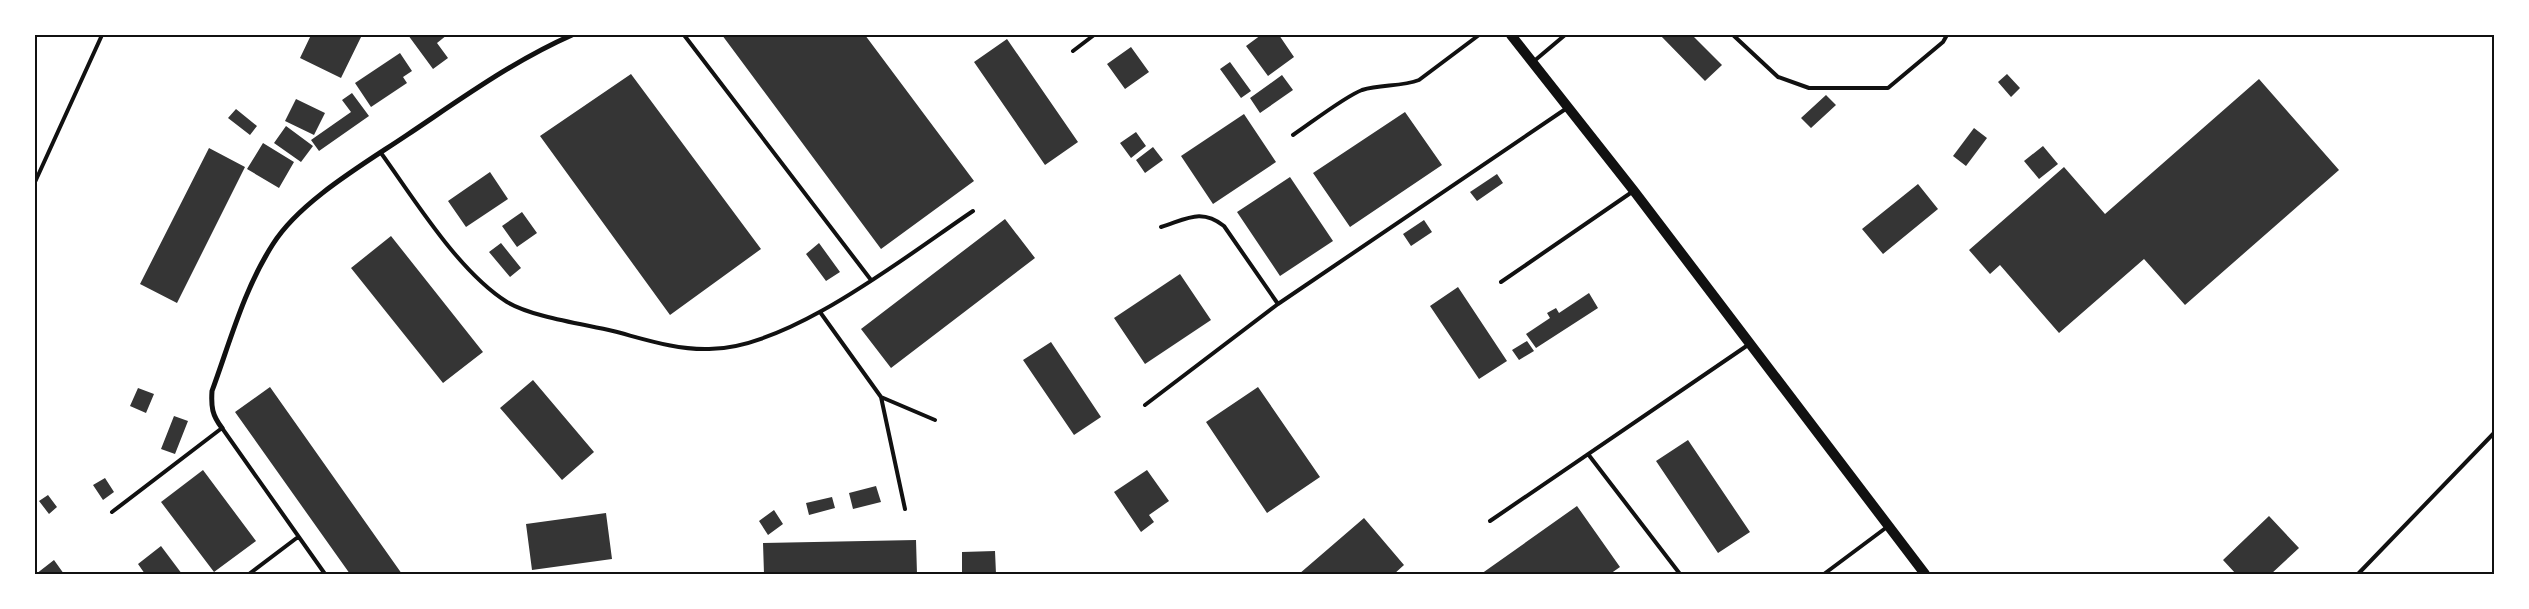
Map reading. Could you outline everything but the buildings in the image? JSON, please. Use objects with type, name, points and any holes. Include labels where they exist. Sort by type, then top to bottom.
[{"type":"main road","points":[[1511,35],[1634,191],[1925,574]]},
{"type":"street","points":[[222,428],[214,418],[211,407],[212,391],[255,274],[290,221],[306,207],[381,153],[518,61],[572,35]]},
{"type":"lane","points":[[35,182],[102,35]]},
{"type":"lane","points":[[684,35],[871,280]]},
{"type":"lane","points":[[1073,51],[1094,35]]},
{"type":"lane","points":[[1293,135],[1360,91],[1377,86],[1408,84],[1419,80],[1478,35]]},
{"type":"lane","points":[[1533,62],[1565,35]]},
{"type":"lane","points":[[1733,35],[1778,77],[1809,88],[1888,88],[1943,42],[1947,35]]},
{"type":"lane","points":[[1145,405],[1278,304],[1569,107]]},
{"type":"lane","points":[[381,153],[462,261],[507,302],[522,308],[683,348],[709,350],[734,347],[759,340],[820,312],[973,211]]},
{"type":"lane","points":[[1501,282],[1634,191]]},
{"type":"lane","points":[[1161,227],[1200,215],[1212,217],[1224,226],[1278,304]]},
{"type":"lane","points":[[820,312],[881,398],[905,510]]},
{"type":"lane","points":[[1490,521],[1750,343]]},
{"type":"lane","points":[[881,398],[935,420]]},
{"type":"lane","points":[[112,512],[222,428],[325,574]]},
{"type":"lane","points":[[2358,574],[2494,433]]},
{"type":"lane","points":[[1588,454],[1680,574]]},
{"type":"lane","points":[[1824,574],[1889,526]]},
{"type":"lane","points":[[249,574],[298,537]]}]
